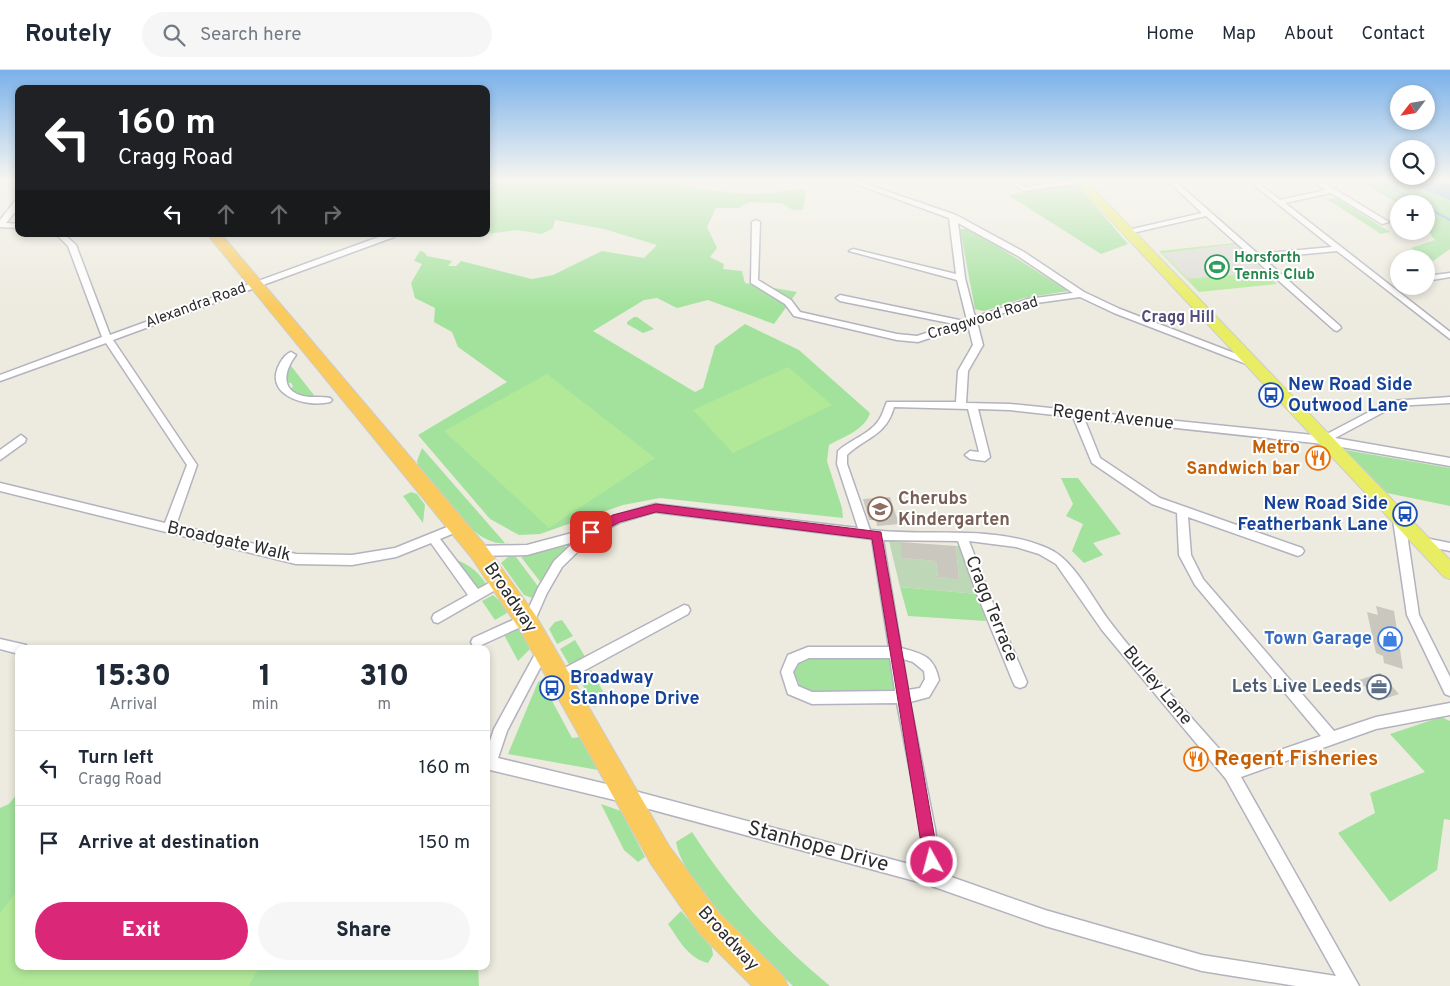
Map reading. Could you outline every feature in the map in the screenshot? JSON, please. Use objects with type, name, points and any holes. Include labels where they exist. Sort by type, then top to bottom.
[{"type":"highway","name":"Broadway","points":[[216,237],[478,551],[527,621],[544,649],[660,855],[709,923],[773,986]]},
{"type":"main road","points":[[1123,224],[1450,572]]},
{"type":"street","name":"Craggwood Road","points":[[756,224],[754,281],[788,302],[798,314],[898,337],[918,339],[1028,302],[1081,294]]},
{"type":"street","points":[[954,224],[967,322],[978,345],[963,371],[967,405],[985,457],[970,455]]},
{"type":"street","points":[[965,224],[1021,254],[1081,294],[1116,311],[1252,363]]},
{"type":"street","points":[[1131,232],[1166,224]]},
{"type":"street","points":[[1219,224],[1258,256],[1337,328]]},
{"type":"street","points":[[1306,224],[1450,336]]},
{"type":"street","points":[[0,225],[15,226]]},
{"type":"street","points":[[63,237],[72,245],[107,338],[192,465],[170,528]]},
{"type":"street","name":"Alexandra Road","points":[[0,378],[383,237]]},
{"type":"street","points":[[1258,256],[1338,249]]},
{"type":"street","points":[[852,251],[960,278]]},
{"type":"street","points":[[1435,278],[1450,275]]},
{"type":"street","points":[[1386,286],[1390,285]]},
{"type":"street","points":[[840,298],[967,322]]},
{"type":"street","points":[[291,355],[285,361],[280,380],[292,396],[316,401],[326,400]]},
{"type":"street","points":[[1324,440],[1393,403],[1450,400]]},
{"type":"street","points":[[933,878],[928,829],[903,697],[897,652],[871,534],[842,464],[842,454],[851,444],[877,432],[884,422],[890,404],[967,405]]},
{"type":"street","name":"Regent Avenue","points":[[967,405],[1077,414],[1324,440],[1450,462]]},
{"type":"street","points":[[1077,414],[1096,460],[1156,501],[1298,551]]},
{"type":"street","points":[[0,456],[21,439]]},
{"type":"street","name":"Broadgate Walk","points":[[0,487],[296,559],[352,560],[396,552],[457,527]]},
{"type":"street","name":"Burley Lane","points":[[591,532],[617,518],[656,508],[871,534],[977,537],[1016,543],[1043,551],[1060,562],[1106,626],[1231,774],[1350,986]]},
{"type":"street","points":[[1182,511],[1185,555],[1199,582],[1332,739]]},
{"type":"street","points":[[1400,520],[1413,615],[1450,690]]},
{"type":"street","points":[[478,551],[527,550],[591,532]]},
{"type":"street","points":[[477,642],[527,621],[558,564],[591,532]]},
{"type":"street","points":[[433,537],[476,596]]},
{"type":"street","name":"Cragg Terrace","points":[[962,537],[983,594],[1020,682]]},
{"type":"street","points":[[1419,541],[1450,547]]},
{"type":"street","points":[[438,618],[500,582]]},
{"type":"street","points":[[560,677],[684,610]]},
{"type":"street","points":[[0,644],[15,647]]},
{"type":"street","name":"Stanhope Drive","points":[[490,757],[501,729],[544,649]]},
{"type":"street","points":[[897,652],[917,658],[930,668],[932,680],[924,693],[903,697],[812,698],[793,690],[787,672],[793,658],[808,653],[897,652]]},
{"type":"street","points":[[1231,774],[1376,723],[1450,709]]},
{"type":"street","name":"Stanhope Drive","points":[[490,762],[627,796],[933,878],[1046,918],[1202,963],[1350,986]]},
{"type":"green space","points":[[490,224],[554,224],[553,228],[542,234],[517,230],[490,233]]},
{"type":"green space","points":[[575,224],[709,224],[707,227],[717,248],[710,257],[724,264],[723,269],[742,271],[745,283],[797,292],[774,324],[708,300],[677,308],[657,298],[644,300],[593,331],[695,392],[703,388],[715,346],[745,324],[799,350],[870,413],[859,428],[829,445],[827,461],[842,508],[843,518],[660,498],[623,505],[540,534],[519,535],[490,519],[418,435],[507,382],[458,347],[452,332],[434,322],[435,308],[415,298],[411,283],[422,264],[414,261],[420,251],[424,252],[427,256],[452,261],[448,266],[456,266],[461,261],[532,279],[553,275],[602,251],[644,258],[657,245],[604,229]]},
{"type":"green space","points":[[1053,224],[1111,224],[1128,244],[1101,254]]},
{"type":"green space","points":[[1365,224],[1377,224],[1390,232],[1381,234]]},
{"type":"green space","points":[[1435,224],[1450,224],[1450,249],[1435,260],[1435,250],[1414,250],[1411,248],[1435,240]]},
{"type":"green space","points":[[960,229],[970,229],[1068,291],[1024,298],[984,311],[975,309]]},
{"type":"green space","name":"Horsforth Tennis Club","points":[[1235,243],[1277,284],[1199,292],[1159,251]]},
{"type":"green space","points":[[634,317],[637,317],[654,329],[643,333],[627,324]]},
{"type":"green space","points":[[288,362],[317,399],[293,394],[290,390],[293,386],[291,383],[284,382]]},
{"type":"green space","points":[[788,367],[832,405],[733,453],[693,410]]},
{"type":"green space","points":[[547,374],[655,458],[549,528],[444,431]]},
{"type":"green space","points":[[422,448],[505,543],[493,542],[481,536],[468,526],[445,501],[418,465],[417,461]]},
{"type":"green space","points":[[1345,450],[1450,468],[1450,506],[1387,493]]},
{"type":"green space","points":[[1061,478],[1078,478],[1121,534],[1093,543],[1103,555],[1084,563],[1072,551],[1083,524],[1066,516],[1073,504]]},
{"type":"green space","points":[[411,492],[417,494],[425,505],[423,523],[403,496]]},
{"type":"green space","points":[[889,541],[901,542],[903,558],[936,561],[938,577],[959,578],[956,546],[963,546],[978,594],[900,587]]},
{"type":"green space","points":[[565,546],[567,549],[542,584],[521,557]]},
{"type":"green space","points":[[509,556],[516,557],[540,589],[532,598],[524,595],[501,563]]},
{"type":"green space","points":[[448,557],[470,567],[479,574],[486,584],[473,591]]},
{"type":"green space","points":[[900,587],[978,594],[986,621],[908,616]]},
{"type":"green space","points":[[493,595],[504,605],[507,613],[495,620],[482,601]]},
{"type":"green space","points":[[562,620],[573,636],[557,644],[549,629],[555,622]]},
{"type":"green space","points":[[516,628],[519,629],[530,649],[518,661],[503,633]]},
{"type":"green space","points":[[575,640],[587,660],[570,666],[560,649]]},
{"type":"green space","points":[[891,656],[895,691],[813,694],[800,686],[794,673],[798,663],[810,658]]},
{"type":"green space","points":[[591,670],[608,700],[594,707],[580,680],[582,675]]},
{"type":"green space","points":[[544,679],[549,683],[544,686],[572,738],[580,737],[598,770],[508,754],[538,682]]},
{"type":"green space","points":[[1441,717],[1450,721],[1450,820],[1444,819],[1437,870],[1390,902],[1338,833],[1375,813],[1370,793],[1425,772],[1390,734]]},
{"type":"green space","points":[[15,796],[15,970],[478,970],[479,986],[0,986],[0,808],[9,804]]},
{"type":"green space","points":[[601,804],[621,811],[645,857],[638,862],[624,850]]},
{"type":"green space","points":[[692,832],[722,875],[755,915],[791,952],[830,986],[793,986],[743,939],[707,899],[682,860],[676,842]]},
{"type":"green space","points":[[15,893],[15,970],[258,970],[249,986],[0,986],[0,913]]},
{"type":"green space","points":[[681,911],[712,948],[713,955],[708,963],[689,953],[668,924]]},
{"type":"shaded area","name":"Horsforth Tennis Club","points":[[1235,244],[1264,272],[1188,279],[1162,253]]},
{"type":"building","name":"Cherubs Kindergarten","points":[[890,497],[899,524],[877,526],[876,520],[869,520],[863,499]]},
{"type":"building","points":[[901,542],[956,546],[959,579],[938,577],[936,561],[902,558]]},
{"type":"building","name":"Town Garage","points":[[1376,606],[1394,611],[1403,669],[1384,663],[1383,656],[1376,653],[1367,612],[1378,615]]},
{"type":"building","name":"Lets Live Leeds","points":[[1380,673],[1399,694],[1378,701],[1359,680]]},
{"type":"place","name":"Horsforth Tennis Club","points":[[1217,267]]},
{"type":"place","name":"New Road Side Outwood Lane","points":[[1271,395]]},
{"type":"place","name":"Metro Sandwich bar","points":[[1318,458]]},
{"type":"place","name":"Cherubs Kindergarten","points":[[880,509]]},
{"type":"place","name":"New Road Side Featherbank Lane","points":[[1405,514]]},
{"type":"place","name":"Town Garage","points":[[1390,639]]},
{"type":"place","name":"Lets Live Leeds","points":[[1379,687]]},
{"type":"place","name":"Broadway Stanhope Drive","points":[[552,688]]},
{"type":"place","name":"Regent Fisheries","points":[[1196,759]]},
{"type":"district","name":"Cragg Hill","points":[[1178,318]]},
{"type":"route","points":[[591,532],[617,518],[656,508],[770,523],[834,529],[877,536],[903,697],[928,829],[932,862]]}]
